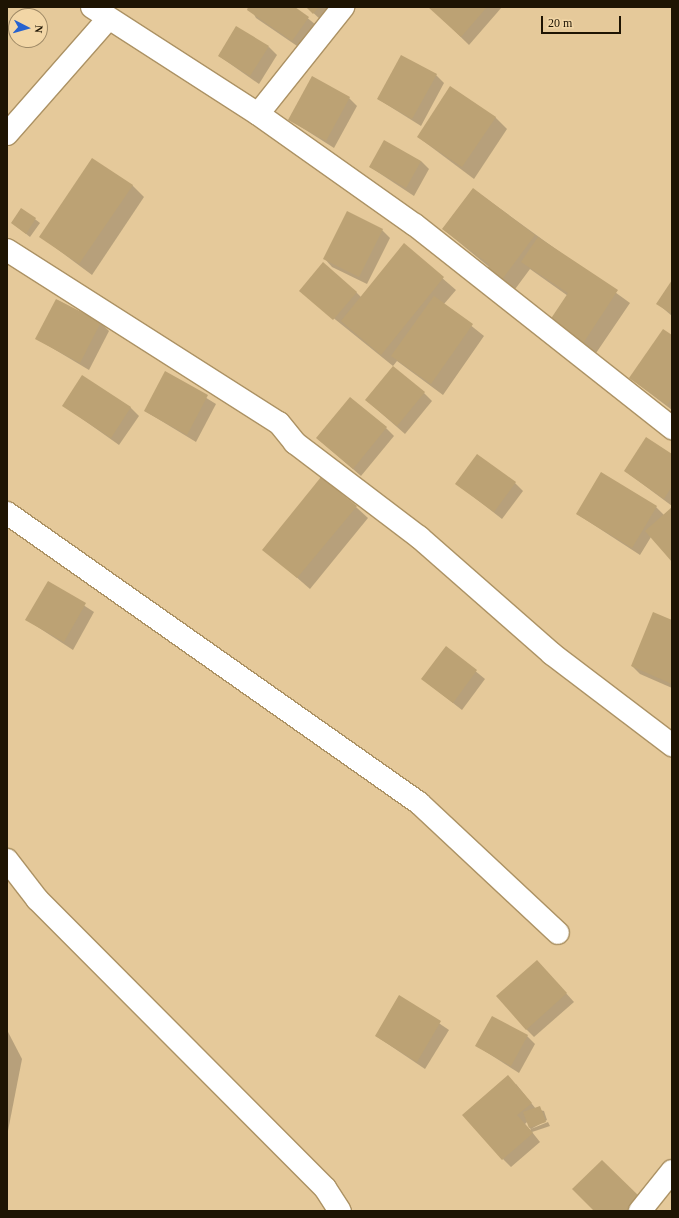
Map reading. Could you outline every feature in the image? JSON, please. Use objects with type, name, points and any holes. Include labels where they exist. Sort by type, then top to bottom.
[{"type":"street","points":[[258,114],[343,7]]},
{"type":"street","points":[[7,134],[100,13],[258,114],[415,225],[672,428]]},
{"type":"street","points":[[7,250],[279,423],[296,443],[419,537],[552,654],[672,745]]},
{"type":"street","points":[[7,513],[419,803],[558,933]]},
{"type":"street","points":[[7,860],[37,899],[324,1188],[340,1211]]},
{"type":"street","points":[[640,1211],[672,1171]]},
{"type":"building","points":[[248,7],[295,7],[309,17],[292,41],[247,10]]},
{"type":"building","points":[[306,7],[319,7],[313,14]]},
{"type":"building","points":[[428,7],[487,7],[461,37]]},
{"type":"building","points":[[236,26],[269,46],[250,76],[218,56]]},
{"type":"building","points":[[401,55],[437,74],[412,119],[377,99]]},
{"type":"building","points":[[312,76],[350,97],[326,141],[288,120]]},
{"type":"building","points":[[450,86],[496,117],[462,167],[417,137]]},
{"type":"building","points":[[384,140],[421,161],[406,188],[369,167]]},
{"type":"building","points":[[92,158],[133,185],[79,264],[39,237]]},
{"type":"building","points":[[473,188],[535,235],[498,285],[483,274],[490,265],[442,229]]},
{"type":"building","points":[[21,208],[36,218],[26,234],[11,223]]},
{"type":"building","points":[[347,211],[383,229],[359,277],[323,259]]},
{"type":"building","points":[[538,237],[618,290],[580,348],[546,326],[568,293],[521,262]]},
{"type":"building","points":[[404,243],[444,277],[381,355],[341,321]]},
{"type":"building","points":[[323,262],[357,292],[333,320],[299,291]]},
{"type":"building","points":[[672,280],[672,314],[656,304]]},
{"type":"building","points":[[434,296],[473,324],[431,384],[391,356]]},
{"type":"building","points":[[56,299],[101,322],[80,363],[35,339]]},
{"type":"building","points":[[663,329],[672,335],[672,398],[667,405],[629,378]]},
{"type":"building","points":[[393,366],[425,392],[397,426],[365,400]]},
{"type":"building","points":[[165,371],[208,395],[187,435],[144,411]]},
{"type":"building","points":[[82,375],[131,407],[111,438],[62,406]]},
{"type":"building","points":[[350,397],[387,427],[353,469],[316,438]]},
{"type":"building","points":[[646,437],[672,454],[672,486],[664,499],[624,471]]},
{"type":"building","points":[[477,454],[516,482],[494,512],[455,484]]},
{"type":"building","points":[[601,472],[657,506],[632,548],[576,514]]},
{"type":"building","points":[[321,477],[357,506],[297,578],[262,550]]},
{"type":"building","points":[[672,507],[672,562],[645,531]]},
{"type":"building","points":[[48,581],[86,603],[64,642],[25,620]]},
{"type":"building","points":[[653,612],[672,620],[672,684],[631,666]]},
{"type":"building","points":[[446,646],[477,670],[453,703],[421,679]]},
{"type":"building","points":[[537,960],[567,993],[526,1030],[496,996]]},
{"type":"building","points":[[399,995],[441,1021],[417,1062],[375,1036]]},
{"type":"building","points":[[492,1016],[528,1035],[511,1066],[475,1046]]},
{"type":"building","points":[[508,1075],[532,1103],[517,1115],[533,1133],[502,1160],[462,1115]]},
{"type":"building","points":[[540,1106],[546,1122],[529,1128],[523,1112]]},
{"type":"building","points":[[602,1160],[641,1198],[628,1211],[594,1211],[572,1189]]}]
